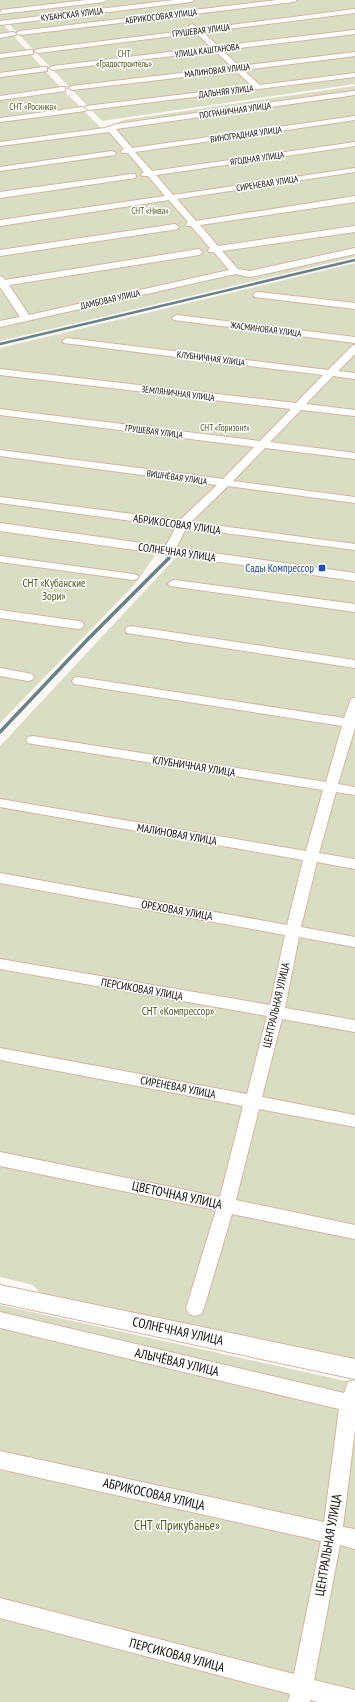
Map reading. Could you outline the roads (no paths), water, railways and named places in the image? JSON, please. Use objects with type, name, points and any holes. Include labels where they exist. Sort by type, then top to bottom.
[{"type":"street","points":[[1,12],[104,0]]},
{"type":"street","name":"КУБАНСКАЯ УЛИЦА","points":[[0,23],[163,1],[191,0]]},
{"type":"street","name":"АБРИКОСОВАЯ УЛИЦА","points":[[13,34],[294,0]]},
{"type":"street","points":[[163,1],[196,30],[235,68],[258,87]]},
{"type":"street","name":"ГРУШЕВАЯ УЛИЦА","points":[[38,51],[355,11]]},
{"type":"street","name":"УЛИЦА КАШТАНОВА","points":[[56,68],[355,32]]},
{"type":"street","points":[[0,56],[26,53]]},
{"type":"street","name":"МАЛИНОВАЯ УЛИЦА","points":[[72,88],[355,54]]},
{"type":"street","points":[[0,75],[42,70]]},
{"type":"street","name":"ДАЛЬНЯЯ УЛИЦА","points":[[0,120],[355,75]]},
{"type":"street","points":[[0,98],[58,90]]},
{"type":"street","name":"ПОГРАНИЧНАЯ УЛИЦА","points":[[0,144],[353,93]]},
{"type":"street","name":"ВИНОГРАДНАЯ УЛИЦА","points":[[130,151],[355,118]]},
{"type":"street","points":[[109,129],[130,151],[147,174],[174,197],[191,224],[235,271]]},
{"type":"street","name":"ЯГОДНАЯ УЛИЦА","points":[[147,174],[355,144]]},
{"type":"street","points":[[0,169],[112,153]]},
{"type":"street","name":"СИРЕНЕВАЯ УЛИЦА","points":[[0,223],[355,170]]},
{"type":"street","points":[[0,195],[132,176]]},
{"type":"street","points":[[191,224],[355,198]]},
{"type":"street","points":[[0,253],[175,226]]},
{"type":"street","points":[[214,250],[355,229]]},
{"type":"street","name":"ДАМБОВАЯ УЛИЦА","points":[[0,324],[220,274],[235,271],[256,274],[355,251]]},
{"type":"street","points":[[26,318],[1,282],[199,252]]},
{"type":"street","points":[[258,295],[355,306]]},
{"type":"street","name":"ЖАСМИНОВАЯ УЛИЦА","points":[[177,318],[355,340]]},
{"type":"street","name":"КЛУБНИЧНАЯ УЛИЦА","points":[[67,341],[355,376]]},
{"type":"street","points":[[169,551],[182,525],[225,483],[355,348]]},
{"type":"street","name":"ЗЕМЛЯНИЧНАЯ УЛИЦА","points":[[0,372],[355,414]]},
{"type":"street","name":"ГРУШЕВАЯ УЛИЦА","points":[[0,412],[355,456]]},
{"type":"street","name":"ВИШНЁВАЯ УЛИЦА","points":[[0,453],[355,500]]},
{"type":"street","name":"АБРИКОСОВАЯ УЛИЦА","points":[[0,500],[355,547]]},
{"type":"street","name":"СОЛНЕЧНАЯ УЛИЦА","points":[[0,527],[355,577]]},
{"type":"street","points":[[0,559],[133,577]]},
{"type":"street","points":[[174,584],[355,608]]},
{"type":"street","points":[[0,614],[78,625]]},
{"type":"street","points":[[131,630],[355,664]]},
{"type":"street","points":[[0,672],[28,677]]},
{"type":"street","points":[[78,681],[352,724]]},
{"type":"street","name":"ЦЕНТРАЛЬНАЯ УЛИЦА","points":[[195,1308],[226,1205],[276,1012],[292,931],[330,787],[352,724],[355,702]]},
{"type":"street","name":"КЛУБНИЧНАЯ УЛИЦА","points":[[33,740],[355,791]]},
{"type":"street","name":"МАЛИНОВАЯ УЛИЦА","points":[[0,803],[355,864]]},
{"type":"street","name":"ОРЕХОВАЯ УЛИЦА","points":[[0,878],[355,942]]},
{"type":"street","name":"ПЕРСИКОВАЯ УЛИЦА","points":[[0,964],[355,1026]]},
{"type":"street","name":"СИРЕНЕВАЯ УЛИЦА","points":[[0,1054],[355,1121]]},
{"type":"street","name":"ЦВЕТОЧНАЯ УЛИЦА","points":[[0,1159],[355,1232]]},
{"type":"street","name":"СОЛНЕЧНАЯ УЛИЦА","points":[[0,1294],[355,1369]]},
{"type":"street","name":"АЛЫЧЁВАЯ УЛИЦА","points":[[0,1320],[353,1398]]},
{"type":"street","name":"ЦЕНТРАЛЬНАЯ УЛИЦА","points":[[301,1695],[332,1534],[353,1398]]},
{"type":"street","name":"АБРИКОСОВАЯ УЛИЦА","points":[[0,1460],[355,1539]]},
{"type":"street","name":"ПЕРСИКОВАЯ УЛИЦА","points":[[0,1608],[301,1695],[355,1702]]},
{"type":"waterway","points":[[0,344],[355,260]]},
{"type":"waterway","points":[[0,732],[88,639],[169,558]]},
{"type":"place","name":"Сады Компрессор","points":[[322,568]]},
{"type":"park label","name":"СНТ «Градостроитель»","points":[[124,58]]},
{"type":"park label","name":"СНТ «Росинка»","points":[[33,106]]},
{"type":"park label","name":"СНТ «Нива»","points":[[150,210]]},
{"type":"park label","name":"СНТ «Горизонт»","points":[[225,427]]},
{"type":"park label","name":"СНТ «Кубанские Зори»","points":[[54,589]]},
{"type":"park label","name":"СНТ «Компрессор»","points":[[178,1011]]},
{"type":"park label","name":"СНТ «Прикубанье»","points":[[177,1525]]}]
